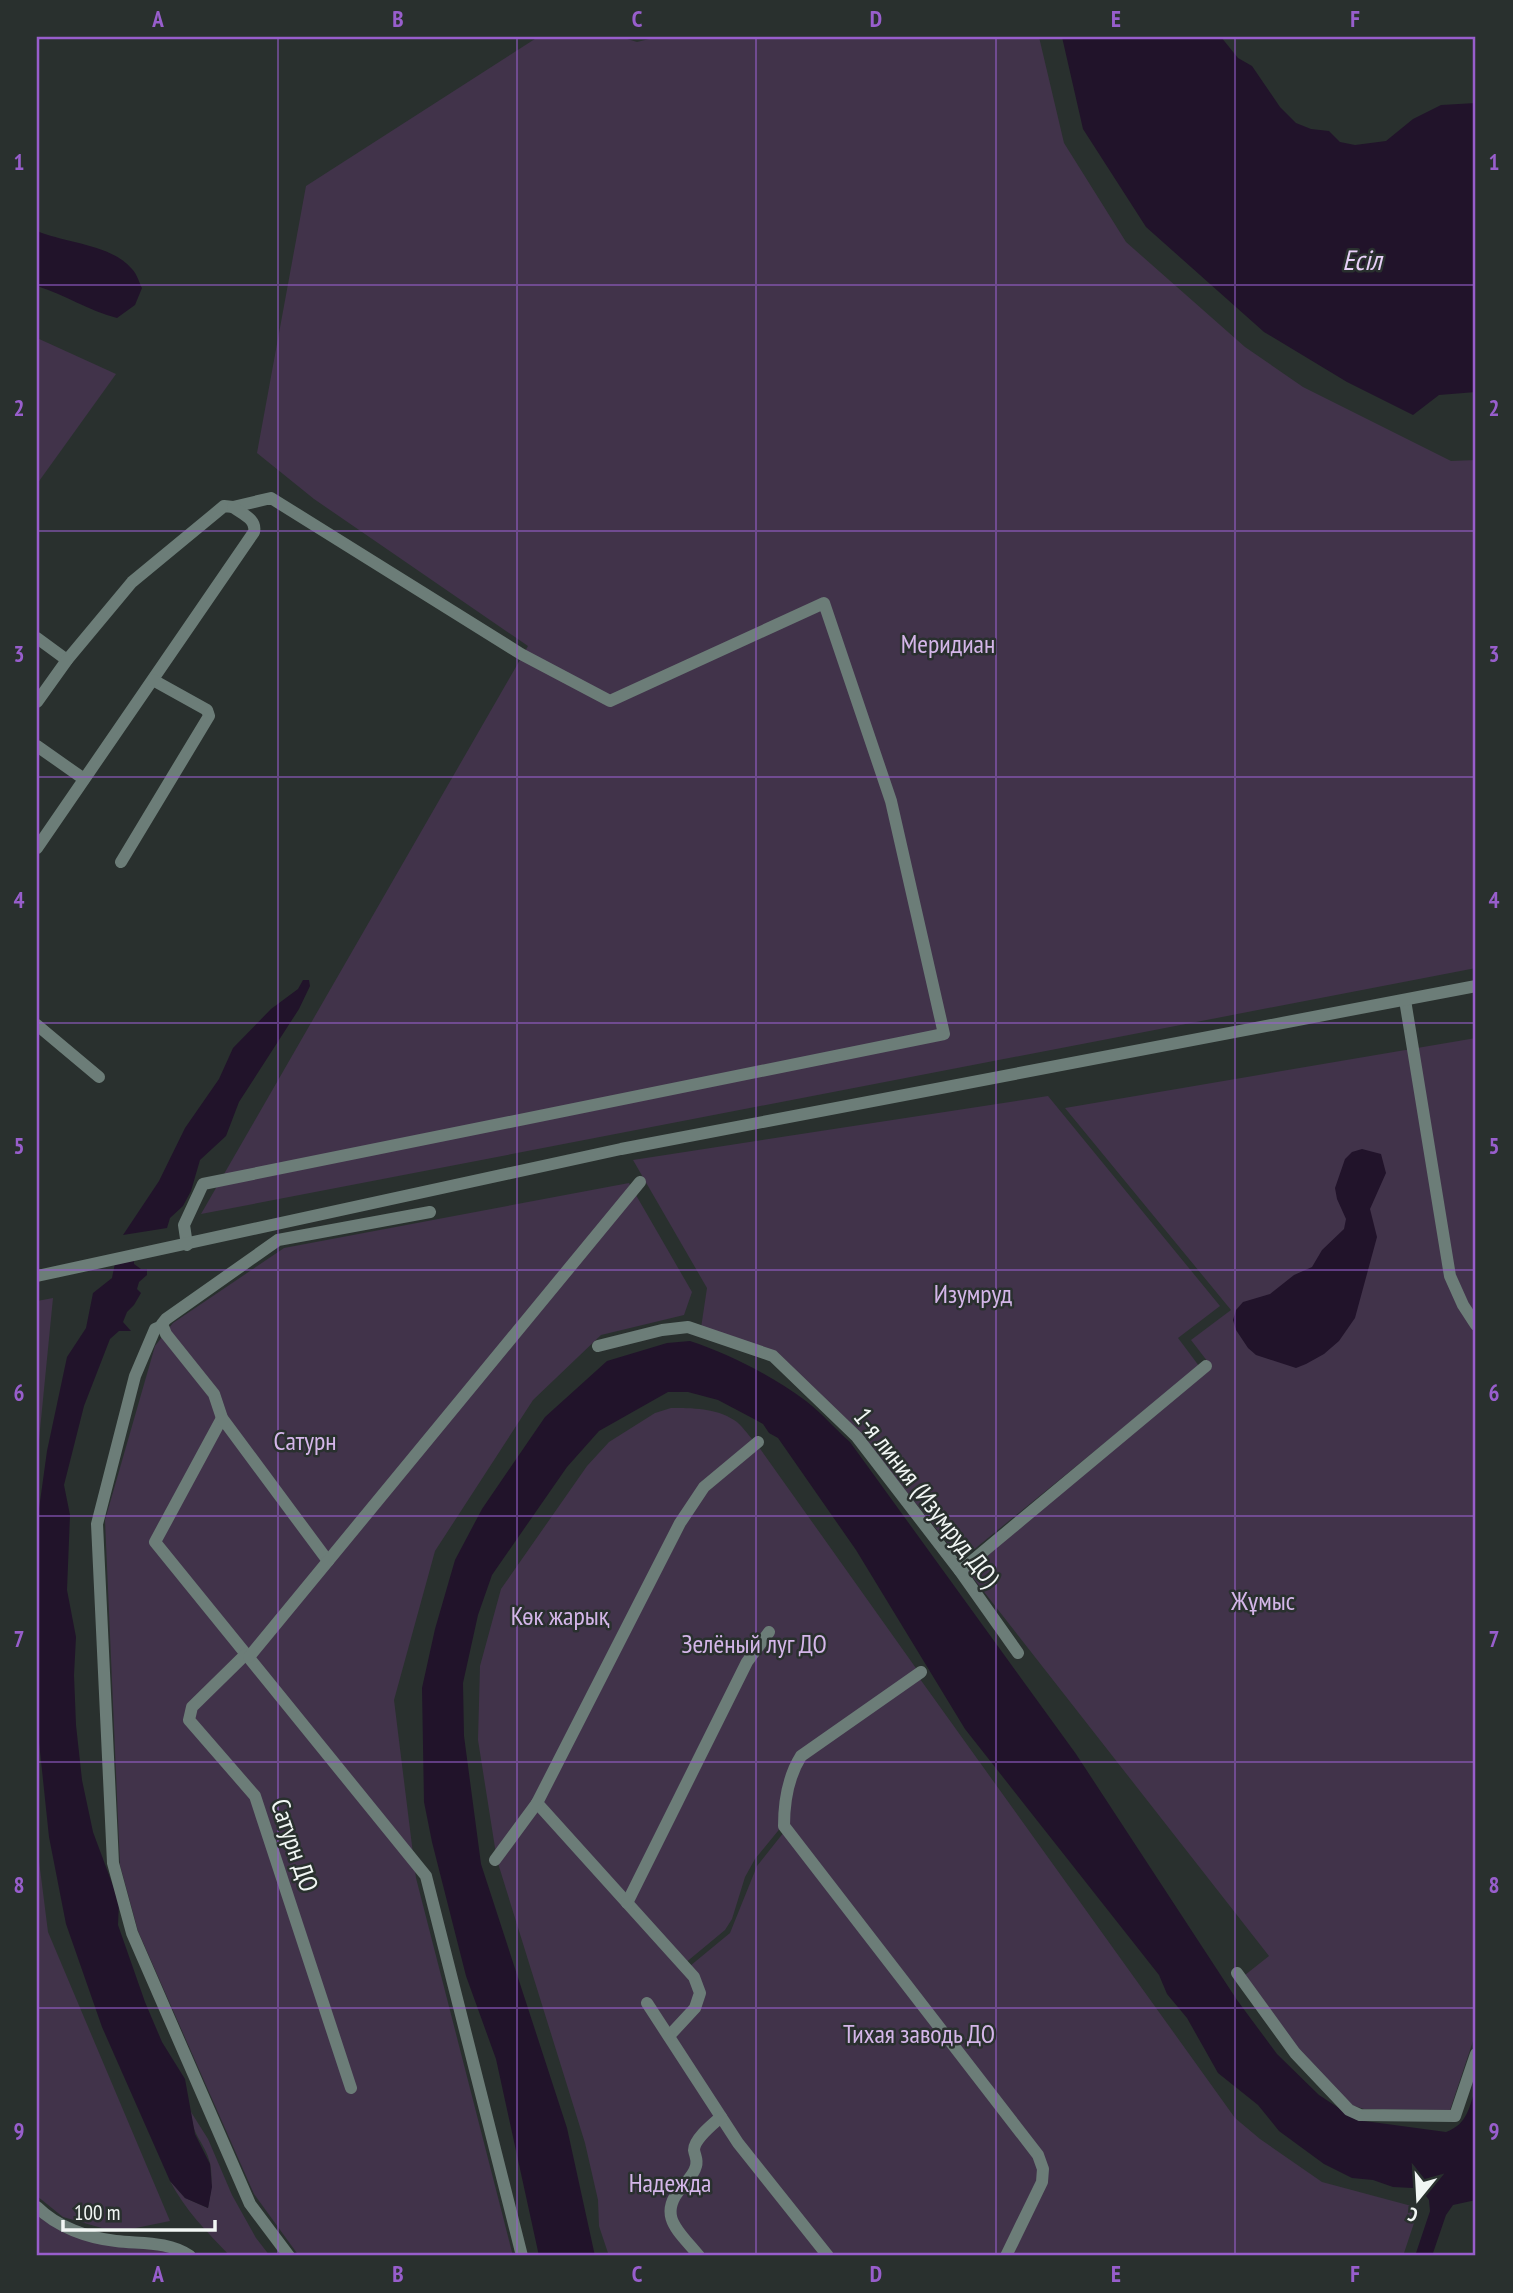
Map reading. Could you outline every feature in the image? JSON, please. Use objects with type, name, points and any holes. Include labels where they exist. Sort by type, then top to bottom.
[{"type":"street","points":[[37,702],[67,660],[132,582],[224,506],[233,507],[271,498],[521,654],[610,701],[824,603],[891,801],[944,1034],[203,1184],[184,1224],[187,1245]]},
{"type":"street","points":[[37,848],[254,532],[252,521],[233,507]]},
{"type":"street","points":[[37,638],[67,660]]},
{"type":"street","points":[[121,862],[209,716],[207,710],[153,680]]},
{"type":"street","points":[[37,746],[84,779]]},
{"type":"street","points":[[37,1290],[38,1276],[621,1149],[1476,986]]},
{"type":"street","points":[[1405,1000],[1450,1276],[1463,1305],[1476,1325]]},
{"type":"street","points":[[37,1025],[99,1077]]},
{"type":"street","points":[[247,1656],[640,1182]]},
{"type":"street","points":[[289,2256],[250,2204],[132,1933],[113,1864],[97,1524],[135,1376],[155,1329],[278,1240],[430,1212]]},
{"type":"street","points":[[162,1326],[214,1394],[222,1418],[328,1561]]},
{"type":"street","name":"1-я линия (Изумруд ДО)","points":[[598,1346],[662,1330],[688,1327],[773,1356],[857,1437],[960,1571],[1018,1653]]},
{"type":"street","points":[[960,1571],[1206,1366]]},
{"type":"street","points":[[222,1418],[155,1542],[426,1876],[522,2256]]},
{"type":"street","points":[[495,1860],[537,1804],[680,1524],[704,1487],[758,1442]]},
{"type":"street","points":[[627,1903],[747,1662],[769,1632]]},
{"type":"street","name":"Сатурн ДО","points":[[247,1656],[192,1707],[189,1720],[255,1796],[351,2088]]},
{"type":"street","points":[[921,1672],[801,1756],[784,1803],[784,1826],[1038,2155],[1044,2169],[1042,2182],[1006,2256]]},
{"type":"street","points":[[537,1804],[694,1977],[700,1993],[695,2008],[669,2036]]},
{"type":"street","points":[[1237,1973],[1295,2053],[1349,2110],[1360,2115],[1455,2116],[1476,2054]]},
{"type":"street","points":[[647,2003],[738,2143],[828,2256]]},
{"type":"street","points":[[699,2256],[671,2222],[669,2211],[671,2199],[692,2175],[697,2165],[694,2149],[696,2143],[721,2116]]},
{"type":"street","points":[[37,2207],[48,2218],[80,2232],[113,2241],[170,2246],[190,2256]]},
{"type":"green space","name":"Меридиан","points":[[538,37],[621,37],[637,42],[657,37],[1039,37],[1064,143],[1126,242],[1245,347],[1303,387],[1451,461],[1476,460],[1476,968],[201,1214],[528,646],[314,499],[257,453],[306,186]]},
{"type":"green space","points":[[37,338],[116,374],[37,484]]},
{"type":"green space","name":"Жұмыс","points":[[1476,1038],[1476,2032],[1450,2110],[1364,2109],[1351,2105],[1298,2049],[1245,1975],[1269,1956],[963,1565],[1211,1366],[1191,1340],[1231,1310],[1065,1108]]},
{"type":"green space","name":"Изумруд","points":[[1048,1096],[1220,1306],[1178,1338],[1199,1366],[961,1560],[863,1437],[775,1353],[701,1328],[707,1288],[633,1160]]},
{"type":"green space","name":"Сатурн","points":[[629,1183],[692,1292],[684,1315],[601,1335],[533,1400],[435,1551],[394,1700],[416,1878],[513,2256],[299,2256],[254,2194],[138,1931],[120,1865],[105,1520],[155,1346],[173,1323],[284,1248]]},
{"type":"green space","points":[[53,1298],[37,1460],[37,1301]]},
{"type":"green space","name":"Көк жарық","points":[[671,1408],[720,1413],[737,1422],[754,1441],[701,1487],[534,1802],[496,1854],[478,1740],[480,1666],[501,1589],[587,1466],[609,1442],[655,1413]]},
{"type":"green space","name":"Зелёный луг ДО","points":[[756,1443],[918,1671],[800,1754],[782,1826],[755,1859],[745,1877],[732,1919],[725,1930],[684,1964],[540,1803],[705,1488]]},
{"type":"green space","name":"Тихая заводь ДО","points":[[920,1679],[1235,2118],[1260,2139],[1322,2182],[1419,2208],[1403,2256],[833,2256],[737,2135],[674,2036],[697,2011],[690,1966],[730,1933],[757,1866],[784,1832],[787,1803],[804,1759]]},
{"type":"green space","name":"Надежда","points":[[537,1808],[690,1977],[696,1992],[691,2005],[663,2035],[823,2256],[609,2256],[599,2226],[598,2200],[585,2143],[497,1860]]},
{"type":"green space","points":[[37,1845],[48,1932],[170,2221],[116,2232],[63,2217],[37,2196]]},
{"type":"green space","points":[[191,2112],[208,2139],[232,2195],[256,2238],[270,2256],[230,2256],[176,2192],[170,2181],[185,2198],[208,2208],[210,2163],[196,2134]]},
{"type":"green space","points":[[37,2210],[61,2229],[168,2251],[180,2256],[37,2256]]},
{"type":"water","name":"Есіл","points":[[1062,37],[1221,37],[1238,58],[1252,66],[1280,107],[1296,123],[1311,129],[1329,131],[1340,142],[1355,145],[1386,141],[1413,119],[1441,105],[1476,103],[1476,392],[1439,395],[1413,415],[1347,382],[1264,332],[1146,227],[1083,129]]},
{"type":"water","points":[[37,231],[100,249],[123,261],[134,271],[142,288],[135,305],[117,318],[37,286]]},
{"type":"water","points":[[303,980],[309,980],[310,986],[299,1009],[239,1102],[226,1136],[200,1160],[191,1191],[183,1206],[170,1218],[167,1228],[123,1235],[159,1181],[185,1128],[219,1079],[233,1048],[271,1009],[298,989]]},
{"type":"water","points":[[1362,1149],[1381,1154],[1386,1173],[1370,1209],[1377,1237],[1355,1318],[1339,1341],[1324,1354],[1296,1368],[1256,1355],[1236,1330],[1233,1320],[1236,1310],[1243,1302],[1270,1294],[1294,1275],[1312,1267],[1322,1250],[1344,1229],[1346,1219],[1335,1188],[1345,1159],[1352,1152]]},
{"type":"water","points":[[134,1259],[134,1264],[141,1269],[147,1269],[147,1275],[139,1282],[137,1289],[141,1293],[123,1322],[131,1331],[119,1331],[110,1339],[84,1406],[64,1485],[70,1515],[67,1590],[76,1637],[76,1725],[82,1780],[93,1832],[119,1902],[118,1925],[162,2042],[185,2079],[195,2134],[210,2164],[212,2187],[208,2208],[185,2198],[170,2181],[102,2027],[66,1924],[49,1837],[39,1742],[38,1516],[47,1451],[67,1357],[86,1328],[93,1293],[112,1278],[115,1263]]},
{"type":"water","points":[[690,1341],[736,1359],[779,1383],[812,1406],[850,1442],[1076,1754],[1237,2000],[1277,2054],[1319,2095],[1357,2120],[1446,2132],[1463,2120],[1476,2087],[1476,2200],[1453,2205],[1446,2215],[1432,2256],[1415,2256],[1430,2211],[1429,2200],[1423,2192],[1413,2188],[1393,2187],[1373,2180],[1352,2178],[1324,2164],[1279,2131],[1258,2105],[1218,2073],[1187,2018],[1167,1994],[1159,1975],[965,1729],[856,1550],[778,1438],[769,1433],[763,1424],[718,1400],[688,1392],[668,1392],[599,1431],[567,1467],[492,1575],[478,1615],[463,1683],[464,1736],[481,1864],[567,2128],[595,2256],[539,2256],[496,2059],[466,1976],[432,1842],[424,1802],[422,1688],[435,1629],[455,1560],[482,1509],[545,1417],[607,1361],[667,1343]]}]
